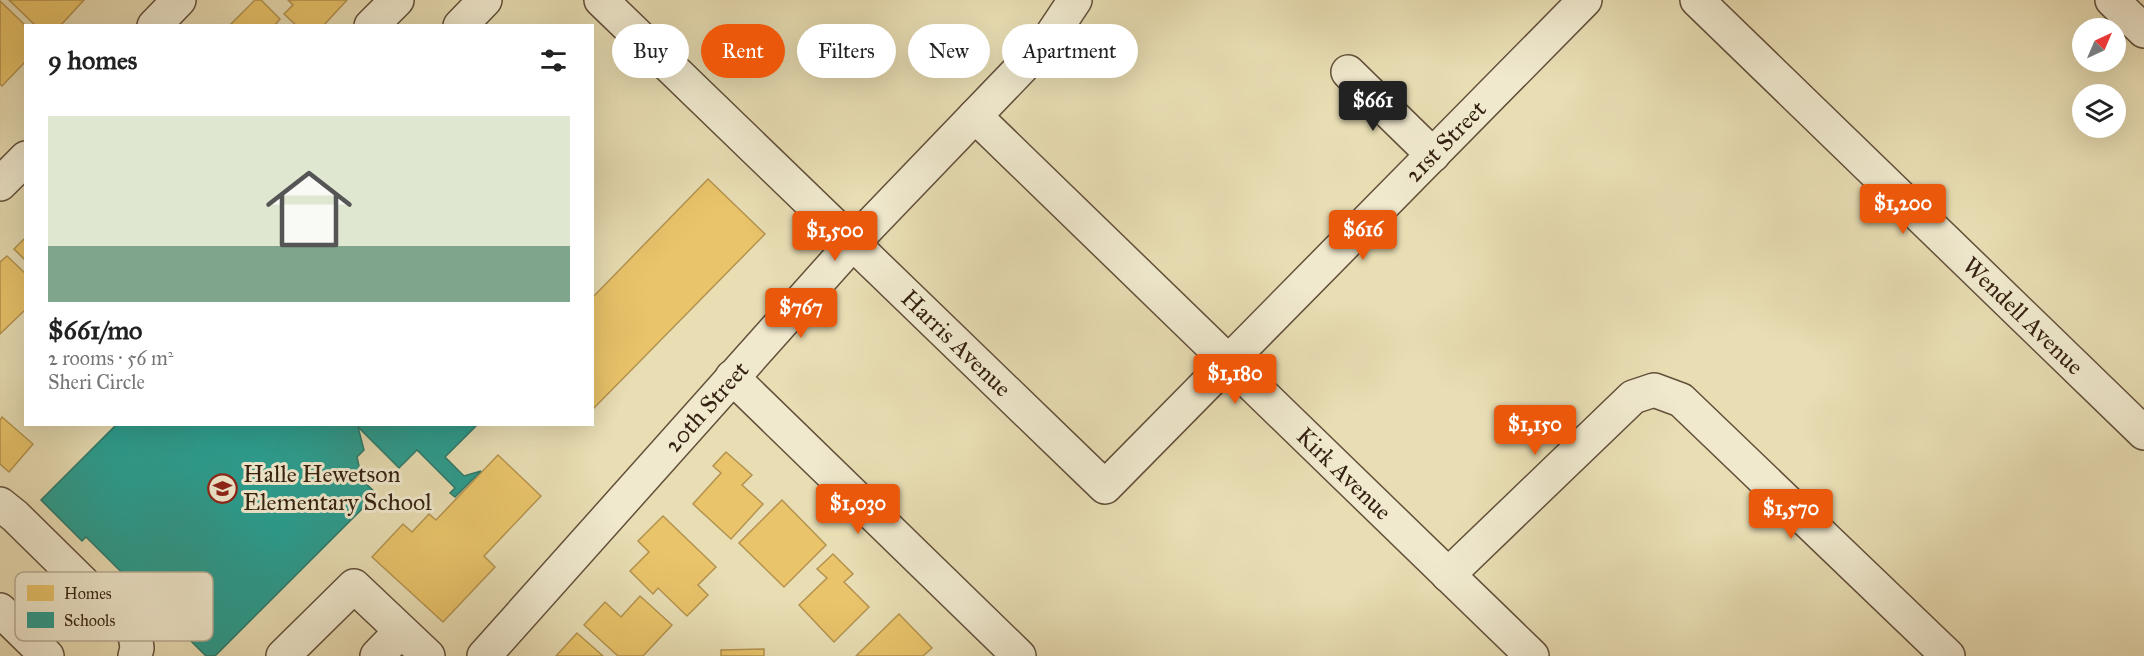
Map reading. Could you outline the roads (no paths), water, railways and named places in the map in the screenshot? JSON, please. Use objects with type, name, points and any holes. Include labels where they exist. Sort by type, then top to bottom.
[{"type":"street","points":[[156,24],[179,0]]},
{"type":"street","points":[[373,24],[397,0]]},
{"type":"street","name":"20th Street","points":[[484,656],[853,243],[1049,39],[1075,0]]},
{"type":"street","name":"21st Street","points":[[1105,487],[1585,0]]},
{"type":"street","name":"Wendell Avenue","points":[[1697,0],[2144,433]]},
{"type":"street","points":[[2112,0],[2144,31]]},
{"type":"street","name":"Harris Avenue","points":[[618,6],[853,243],[1105,487]]},
{"type":"street","points":[[1348,72],[1433,154]]},
{"type":"street","name":"Kirk Avenue","points":[[975,116],[1532,656]]},
{"type":"street","points":[[0,184],[24,160]]},
{"type":"street","points":[[732,377],[1019,656]]},
{"type":"street","points":[[1448,575],[1633,397],[1654,390],[1682,400],[1948,656]]},
{"type":"street","points":[[0,504],[72,572]]},
{"type":"street","points":[[283,656],[354,586],[428,656]]},
{"type":"street","points":[[0,610],[15,625]]},
{"type":"street","points":[[377,656],[401,631]]},
{"type":"street","points":[[31,641],[46,656]]},
{"type":"street","points":[[135,656],[136,641]]},
{"type":"place","name":"Halle Hewetson Elementary School","points":[[222,488]]}]
